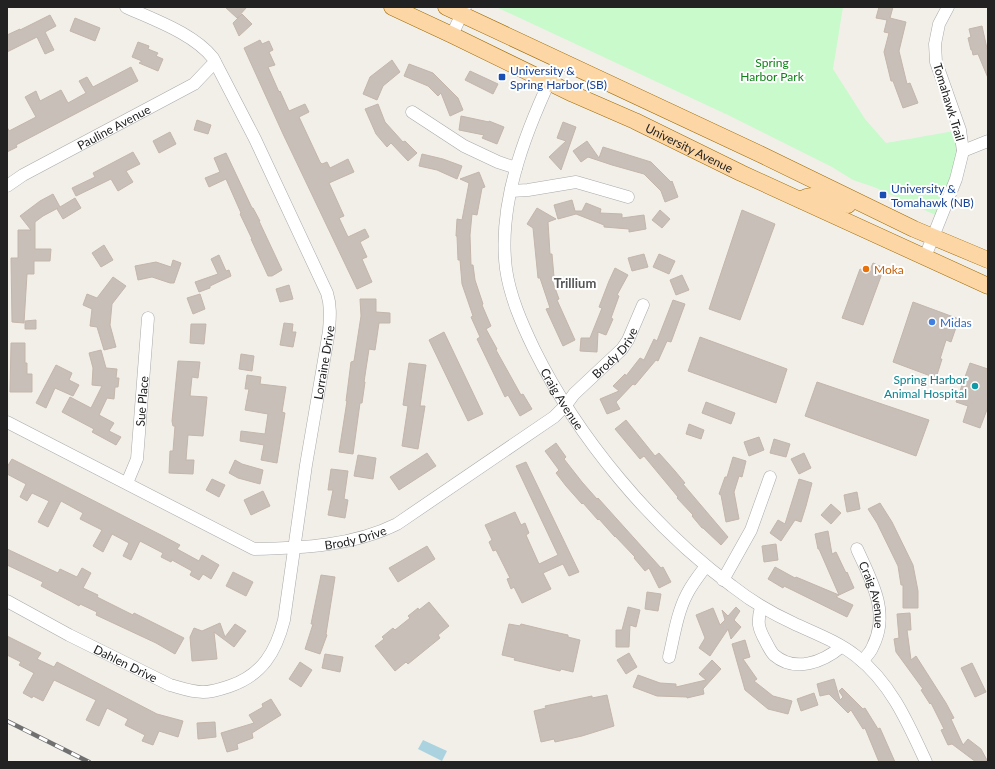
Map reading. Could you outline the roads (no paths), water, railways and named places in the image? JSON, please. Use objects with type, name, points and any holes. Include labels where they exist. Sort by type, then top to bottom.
[{"type":"main road","name":"University Avenue","points":[[392,7],[549,82],[635,121],[741,173],[985,284]]},
{"type":"main road","name":"University Avenue","points":[[446,7],[463,11],[559,61],[762,155],[933,238],[988,260]]},
{"type":"main road","points":[[801,200],[807,196],[816,196],[888,216]]},
{"type":"street","name":"Lorraine Drive","points":[[126,7],[190,38],[205,48],[215,62],[255,140],[327,293],[330,303],[331,311],[329,331],[306,465],[295,548],[281,633],[263,666],[250,676]]},
{"type":"street","name":"Tomahawk Trail","points":[[948,7],[939,24],[934,44],[936,62],[960,130],[963,151]]},
{"type":"street","points":[[452,35],[463,11]]},
{"type":"street","name":"Craig Avenue","points":[[559,61],[527,132],[516,168],[507,218],[505,245],[506,269],[512,296],[525,330],[543,367],[566,405],[608,463],[673,536],[723,580],[761,607],[815,632],[842,647],[869,667],[900,708],[926,762]]},
{"type":"street","name":"Pauline Avenue","points":[[7,186],[194,84],[215,62]]},
{"type":"street","points":[[412,112],[464,146],[498,162],[516,168]]},
{"type":"street","points":[[924,257],[956,179],[963,151],[988,141]]},
{"type":"street","points":[[511,191],[528,190],[576,182],[628,197]]},
{"type":"street","name":"Brody Drive","points":[[7,422],[254,549],[295,548],[333,544],[374,535],[397,524],[547,422],[566,405],[574,394],[622,349],[628,340],[643,305]]},
{"type":"street","name":"Sue Place","points":[[127,483],[137,459],[148,318]]},
{"type":"street","points":[[723,580],[751,530],[770,478]]},
{"type":"street","name":"Craig Avenue","points":[[857,548],[878,596],[880,611],[878,636],[873,648],[862,662]]},
{"type":"street","points":[[669,657],[676,625],[686,595],[706,566]]},
{"type":"street","name":"Dahlen Drive","points":[[7,602],[69,635],[170,685],[186,690],[204,692],[217,691],[250,676]]},
{"type":"street","points":[[761,607],[758,620],[760,631],[773,654],[785,662],[800,666],[830,656],[842,647]]},
{"type":"water","points":[[423,740],[447,751],[442,761],[418,749]]},
{"type":"railway","points":[[7,721],[89,762]]},
{"type":"place","name":"University & Spring Harbor (SB)","points":[[502,77]]},
{"type":"place","name":"University & Tomahawk (NB)","points":[[883,195]]},
{"type":"place","name":"Moka","points":[[866,269]]},
{"type":"place","name":"Midas","points":[[932,322]]},
{"type":"place","name":"Spring Harbor Animal Hospital","points":[[975,386]]},
{"type":"district","name":"Trillium","points":[[575,283]]},
{"type":"park label","name":"Spring Harbor Park","points":[[772,69]]}]
